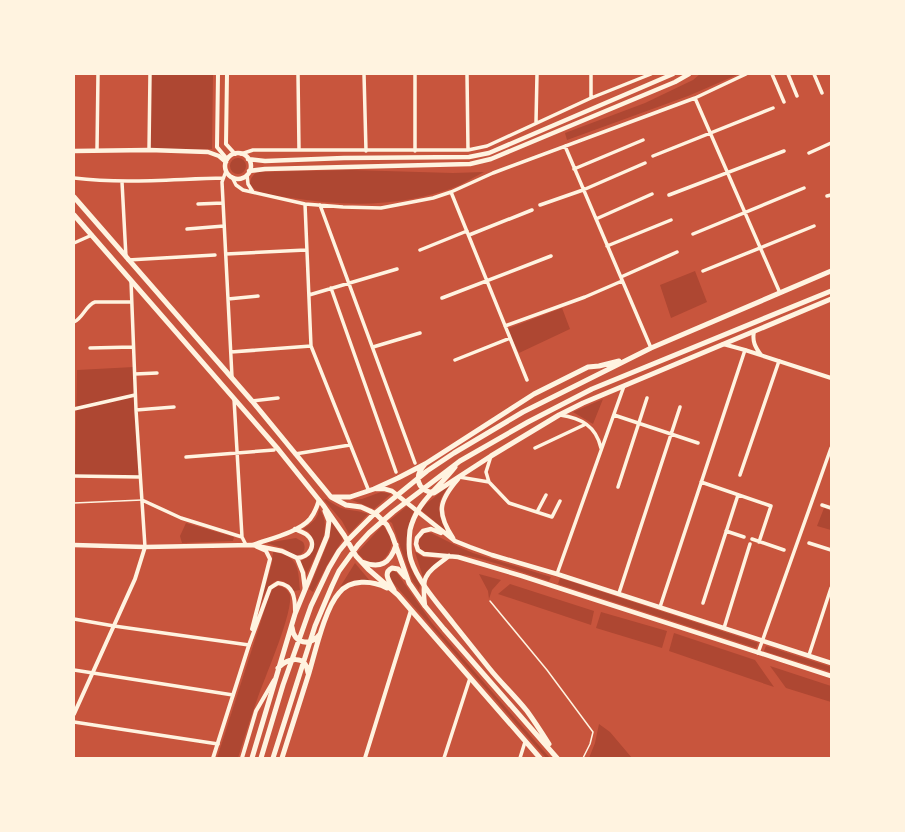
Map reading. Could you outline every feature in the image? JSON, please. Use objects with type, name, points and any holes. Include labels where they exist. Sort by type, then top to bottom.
[{"type":"main road","points":[[673,74],[489,153],[469,157],[344,158],[265,161],[248,159],[241,154],[234,154],[227,160],[226,171],[232,177],[240,179],[248,173],[265,169],[470,164],[491,159],[675,82],[689,74]]},
{"type":"main road","points":[[74,151],[149,150],[208,152],[227,160]]},
{"type":"main road","points":[[248,159],[250,164],[248,173]]},
{"type":"main road","points":[[74,197],[252,401],[330,497],[341,503],[361,507],[377,515],[387,525],[396,545],[409,583]]},
{"type":"main road","points":[[74,215],[234,397],[323,505],[344,535],[356,556],[398,595],[540,758]]},
{"type":"main road","points":[[261,758],[283,685],[311,606],[339,551],[378,510],[427,471],[523,412],[651,348],[831,271]]},
{"type":"main road","points":[[273,758],[318,619],[332,586],[348,558],[369,533],[393,512],[460,461],[528,422],[592,389],[831,291]]},
{"type":"main road","points":[[425,464],[418,474],[418,481],[426,492],[434,493],[491,456],[559,415],[582,403],[831,299]]},
{"type":"main road","points":[[330,497],[350,497],[374,489],[425,464],[534,394],[588,367],[599,366],[632,357]]},
{"type":"main road","points":[[460,461],[447,477],[424,500],[415,514],[410,530],[409,548],[411,560],[424,584],[442,609],[528,712],[557,758]]},
{"type":"main road","points":[[455,541],[445,526],[442,508],[443,500],[447,492],[459,477]]},
{"type":"main road","points":[[374,489],[385,489],[392,491],[455,541]]},
{"type":"main road","points":[[252,545],[295,529],[309,520],[319,500]]},
{"type":"main road","points":[[252,758],[292,622],[327,536],[329,521],[323,505]]},
{"type":"main road","points":[[295,529],[306,534],[310,538],[312,545],[306,556],[297,558]]},
{"type":"main road","points":[[831,663],[557,574],[492,555],[455,541],[431,529],[423,531],[417,538],[417,547],[422,553],[470,560],[520,575],[831,676]]},
{"type":"main road","points":[[74,545],[145,547],[252,545],[282,550],[297,558],[303,573],[305,590]]},
{"type":"main road","points":[[361,561],[377,566],[382,564],[391,557],[396,545]]},
{"type":"main road","points":[[425,606],[423,591],[424,580],[430,570],[449,556]]},
{"type":"main road","points":[[398,595],[386,574],[389,569],[392,568],[398,569],[444,629],[557,758]]},
{"type":"main road","points":[[282,758],[321,633],[332,603],[338,594],[350,584],[368,582],[382,586],[398,595]]},
{"type":"main road","points":[[292,622],[292,632],[298,640],[302,642],[312,641],[321,633]]},
{"type":"main road","points":[[278,668],[285,662],[295,659],[305,664],[308,668],[308,676]]},
{"type":"street","points":[[97,150],[98,74]]},
{"type":"street","points":[[149,150],[150,74]]},
{"type":"street","points":[[218,74],[217,146],[227,160]]},
{"type":"street","points":[[227,74],[226,144],[234,154]]},
{"type":"street","points":[[298,74],[299,150]]},
{"type":"street","points":[[364,74],[366,151]]},
{"type":"street","points":[[415,74],[415,151]]},
{"type":"street","points":[[467,74],[468,150]]},
{"type":"street","points":[[536,122],[537,74]]},
{"type":"street","points":[[591,74],[591,98]]},
{"type":"street","points":[[241,154],[253,150],[468,150],[487,146],[536,122],[651,74]]},
{"type":"street","points":[[772,74],[784,102]]},
{"type":"street","points":[[788,74],[797,96]]},
{"type":"street","points":[[814,74],[822,94]]},
{"type":"street","points":[[232,177],[239,188],[254,193],[304,204],[344,208],[381,208],[433,198],[451,192],[493,173],[695,98],[744,75]]},
{"type":"street","points":[[695,98],[780,293]]},
{"type":"street","points":[[653,156],[773,108]]},
{"type":"street","points":[[574,169],[643,140]]},
{"type":"street","points":[[809,153],[831,143]]},
{"type":"street","points":[[565,146],[651,348]]},
{"type":"street","points":[[669,196],[784,151]]},
{"type":"street","points":[[540,205],[583,190],[645,163]]},
{"type":"street","points":[[226,171],[222,182],[232,378]]},
{"type":"street","points":[[248,173],[248,184],[254,193]]},
{"type":"street","points":[[74,178],[122,182],[223,178]]},
{"type":"street","points":[[122,182],[127,259],[215,255]]},
{"type":"street","points":[[693,234],[804,188]]},
{"type":"street","points":[[451,192],[527,380]]},
{"type":"street","points":[[596,219],[652,194]]},
{"type":"street","points":[[198,204],[223,203]]},
{"type":"street","points":[[304,204],[312,346],[368,489]]},
{"type":"street","points":[[320,205],[415,463]]},
{"type":"street","points":[[420,250],[532,210]]},
{"type":"street","points":[[608,246],[671,220]]},
{"type":"street","points":[[187,229],[224,226]]},
{"type":"street","points":[[703,271],[814,226]]},
{"type":"street","points":[[74,244],[92,235]]},
{"type":"street","points":[[226,254],[306,250]]},
{"type":"street","points":[[505,326],[579,299],[677,252]]},
{"type":"street","points":[[442,298],[551,256]]},
{"type":"street","points":[[309,295],[396,268]]},
{"type":"street","points":[[74,714],[136,579],[145,547],[135,395],[131,280]]},
{"type":"street","points":[[332,288],[396,472]]},
{"type":"street","points":[[228,300],[258,296]]},
{"type":"street","points":[[74,322],[80,319],[91,303],[131,302]]},
{"type":"street","points":[[754,331],[754,342],[761,355]]},
{"type":"street","points":[[372,347],[420,334]]},
{"type":"street","points":[[455,360],[510,338]]},
{"type":"street","points":[[723,344],[831,378]]},
{"type":"street","points":[[231,352],[312,346]]},
{"type":"street","points":[[90,348],[133,347]]},
{"type":"street","points":[[660,607],[745,350]]},
{"type":"street","points":[[740,476],[779,361]]},
{"type":"street","points":[[134,374],[157,373]]},
{"type":"street","points":[[557,574],[624,385]]},
{"type":"street","points":[[74,409],[135,395]]},
{"type":"street","points":[[234,397],[236,454],[242,537],[246,545]]},
{"type":"street","points":[[252,401],[278,398]]},
{"type":"street","points":[[618,487],[647,398]]},
{"type":"street","points":[[136,410],[174,407]]},
{"type":"street","points":[[618,594],[680,407]]},
{"type":"street","points":[[559,415],[576,418],[586,424],[596,434],[601,450]]},
{"type":"street","points":[[614,415],[698,443]]},
{"type":"street","points":[[535,448],[586,424]]},
{"type":"street","points":[[295,454],[350,445]]},
{"type":"street","points":[[758,653],[831,448]]},
{"type":"street","points":[[186,457],[274,450]]},
{"type":"street","points":[[491,456],[486,472],[489,482],[509,503],[552,517],[560,501]]},
{"type":"street","points":[[74,476],[140,477]]},
{"type":"street","points":[[459,477],[489,482]]},
{"type":"street","points":[[701,482],[771,506],[759,542]]},
{"type":"street","points":[[537,512],[546,495]]},
{"type":"street","points":[[703,603],[738,495]]},
{"type":"street","points":[[142,500],[181,518],[242,537]]},
{"type":"street","points":[[822,505],[831,508]]},
{"type":"street","points":[[726,531],[744,537]]},
{"type":"street","points":[[752,539],[784,550]]},
{"type":"street","points":[[809,543],[831,550]]},
{"type":"street","points":[[724,628],[750,544]]},
{"type":"street","points":[[249,645],[270,559],[266,551],[252,545]]},
{"type":"street","points":[[213,758],[249,645],[269,590],[273,585],[278,583],[283,584],[288,586],[294,592],[295,614]]},
{"type":"street","points":[[809,655],[831,588]]},
{"type":"street","points":[[365,758],[411,610]]},
{"type":"street","points":[[74,619],[249,645]]},
{"type":"street","points":[[74,670],[233,695]]},
{"type":"street","points":[[242,758],[256,711],[275,678]]},
{"type":"street","points":[[444,758],[470,678]]},
{"type":"street","points":[[74,722],[218,744]]},
{"type":"street","points":[[520,758],[525,742]]},
{"type":"lane","points":[[74,503],[142,500]]},
{"type":"lane","points":[[490,601],[551,676],[593,732],[590,744],[583,758]]},
{"type":"shaded area","points":[[151,74],[213,74],[212,149],[150,149]]},
{"type":"shaded area","points":[[700,74],[739,74],[688,96],[567,140],[565,133],[645,103],[693,80]]},
{"type":"shaded area","points":[[238,158],[244,160],[246,166],[244,172],[238,174],[232,172],[230,166],[232,160]]},
{"type":"shaded area","points":[[351,170],[453,173],[484,172],[460,185],[440,192],[419,198],[377,203],[334,203],[275,196],[254,189],[250,185],[250,181],[257,172]]},
{"type":"shaded area","points":[[695,271],[707,302],[671,318],[660,285]]},
{"type":"shaded area","points":[[562,308],[570,329],[519,353],[507,329]]},
{"type":"shaded area","points":[[134,367],[140,477],[75,476],[77,370]]},
{"type":"shaded area","points":[[603,399],[593,424],[573,412]]},
{"type":"shaded area","points":[[452,483],[440,500],[439,506],[440,517],[446,531],[421,510],[426,504]]},
{"type":"shaded area","points":[[381,492],[391,494],[374,509],[352,500],[362,499]]},
{"type":"shaded area","points":[[326,499],[341,508],[368,514],[349,534],[342,521],[324,500]]},
{"type":"shaded area","points":[[407,506],[414,511],[407,536],[407,556],[411,568],[420,585],[419,590],[412,580],[392,523],[389,521]]},
{"type":"shaded area","points":[[319,508],[324,519],[324,535],[305,578],[306,572],[300,561],[305,559],[311,553],[313,549],[313,541],[309,532],[303,529],[312,523],[316,518]]},
{"type":"shaded area","points":[[824,508],[831,511],[831,530],[817,526]]},
{"type":"shaded area","points":[[331,521],[343,539],[313,592],[309,589],[330,537]]},
{"type":"shaded area","points":[[186,523],[234,537],[233,541],[182,543],[180,536]]},
{"type":"shaded area","points":[[383,525],[392,540],[392,545],[385,558],[377,563],[372,563],[357,553]]},
{"type":"shaded area","points":[[431,533],[473,553],[551,577],[549,581],[479,558],[463,555],[437,554],[425,551],[420,549],[418,543],[422,535]]},
{"type":"shaded area","points":[[296,538],[303,542],[304,546],[304,551],[299,555],[294,555],[283,548],[266,543]]},
{"type":"shaded area","points":[[273,552],[288,557],[296,564],[299,575],[300,590],[294,591],[286,583],[279,581],[273,583],[264,597],[255,623],[272,563]]},
{"type":"shaded area","points":[[415,552],[423,557],[442,559],[428,570],[423,577]]},
{"type":"shaded area","points":[[355,563],[370,581],[354,581],[340,587]]},
{"type":"shaded area","points":[[394,571],[397,573],[432,623],[550,758],[546,758],[396,586],[391,580],[389,574]]},
{"type":"shaded area","points":[[479,574],[501,580],[492,590],[489,599],[488,591]]},
{"type":"shaded area","points":[[560,578],[758,643],[756,648],[558,584]]},
{"type":"shaded area","points":[[510,584],[594,611],[591,625],[498,594]]},
{"type":"shaded area","points":[[279,586],[286,589],[290,595],[290,604],[283,631],[254,707],[238,758],[217,758],[269,596],[274,587]]},
{"type":"shaded area","points":[[601,612],[667,631],[662,648],[596,628]]},
{"type":"shaded area","points":[[674,633],[755,660],[774,687],[669,651]]},
{"type":"shaded area","points":[[766,646],[831,667],[831,672],[764,651]]},
{"type":"shaded area","points":[[770,666],[831,686],[831,702],[786,688]]},
{"type":"shaded area","points":[[599,724],[610,732],[632,758],[589,758],[595,743]]}]
